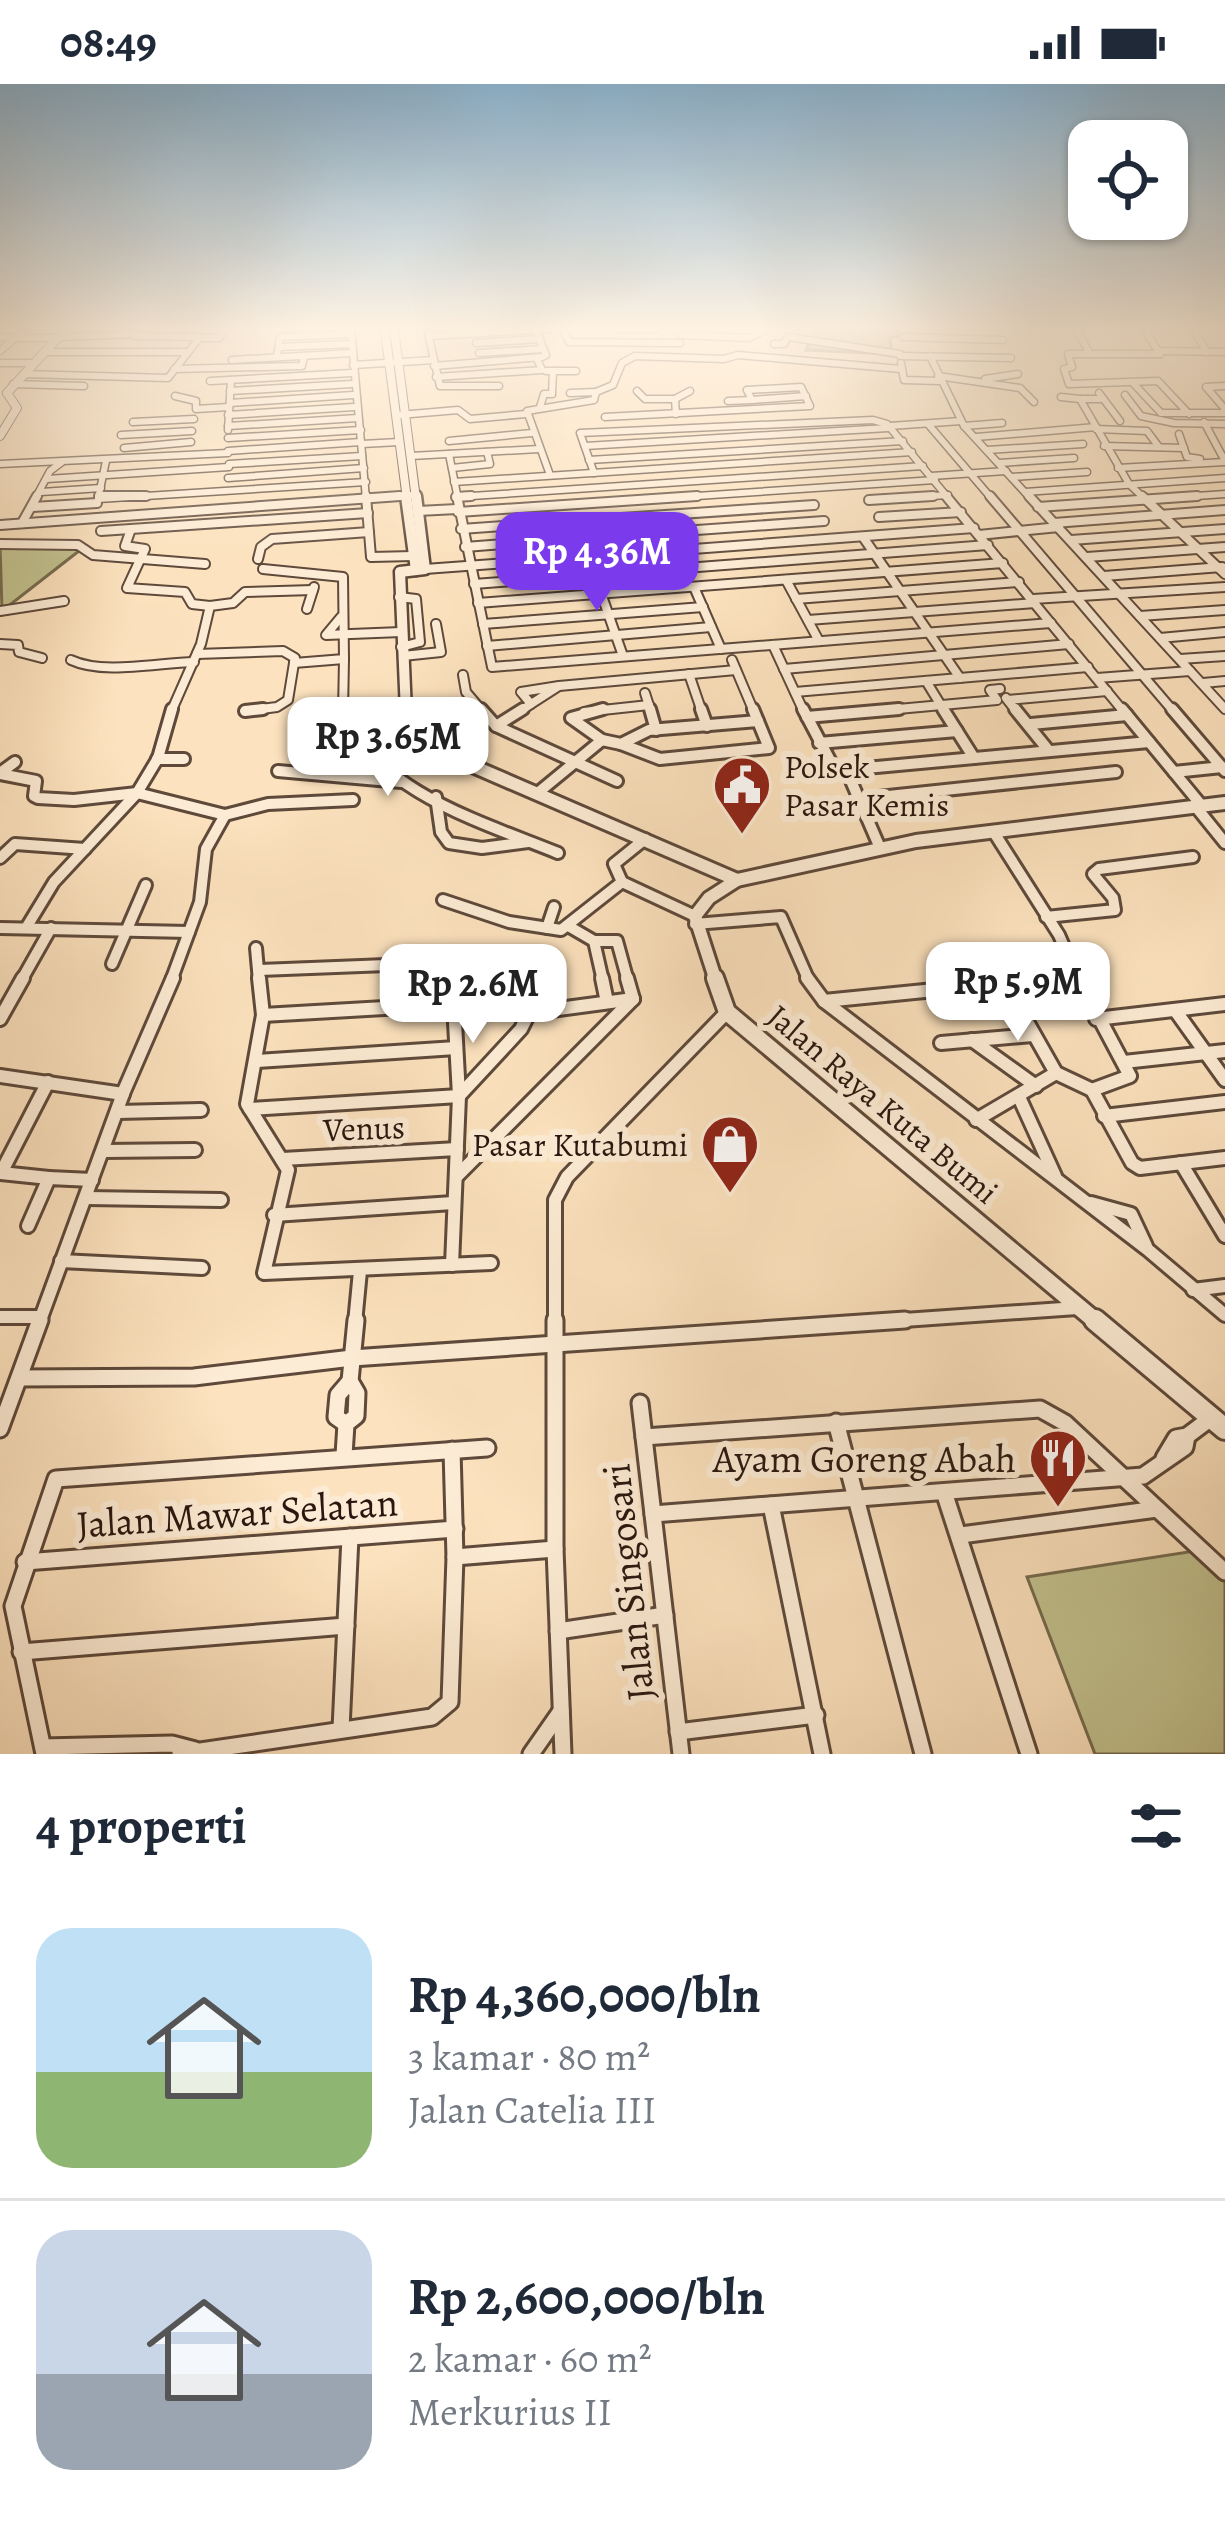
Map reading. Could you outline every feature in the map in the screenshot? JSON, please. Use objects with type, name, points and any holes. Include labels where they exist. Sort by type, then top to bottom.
[{"type":"street","points":[[229,408],[239,407]]},
{"type":"street","points":[[189,455],[196,409],[354,407],[361,430],[371,556],[420,570],[891,534],[1019,531],[1225,510]]},
{"type":"street","points":[[399,407],[412,556],[420,570]]},
{"type":"street","points":[[400,415],[458,410],[470,419],[526,414],[540,407]]},
{"type":"street","points":[[605,417],[654,415],[676,407],[717,412],[809,407]]},
{"type":"street","points":[[954,407],[963,424],[1225,708]]},
{"type":"street","points":[[1084,407],[1129,484],[1222,569]]},
{"type":"street","points":[[1112,407],[1119,419],[1225,424]]},
{"type":"street","points":[[1134,407],[1143,419]]},
{"type":"street","points":[[1155,407],[1160,412],[1193,414],[1225,411]]},
{"type":"street","points":[[1186,407],[1206,425],[1223,458]]},
{"type":"street","points":[[225,506],[229,408]]},
{"type":"street","points":[[598,408],[611,430]]},
{"type":"street","points":[[778,409],[830,488]]},
{"type":"street","points":[[717,412],[725,425]]},
{"type":"street","points":[[526,414],[550,475]]},
{"type":"street","points":[[654,415],[737,584]]},
{"type":"street","points":[[228,426],[358,418]]},
{"type":"street","points":[[133,422],[194,419]]},
{"type":"street","points":[[594,473],[579,434],[787,421],[873,420],[891,427],[1174,772],[1225,843]]},
{"type":"street","points":[[0,436],[6,422]]},
{"type":"street","points":[[284,435],[285,422]]},
{"type":"street","points":[[585,446],[1002,423]]},
{"type":"street","points":[[928,424],[1224,768]]},
{"type":"street","points":[[976,437],[1096,429],[1147,431],[1160,447]]},
{"type":"street","points":[[228,438],[361,430]]},
{"type":"street","points":[[121,435],[192,431]]},
{"type":"street","points":[[987,450],[1083,444],[1072,431]]},
{"type":"street","points":[[449,441],[532,433]]},
{"type":"street","points":[[1179,434],[1192,459],[1223,458]]},
{"type":"street","points":[[589,460],[903,440]]},
{"type":"street","points":[[124,448],[191,442]]},
{"type":"street","points":[[228,463],[362,443],[403,442]]},
{"type":"street","points":[[403,442],[411,456],[420,570]]},
{"type":"street","points":[[1064,446],[1102,485]]},
{"type":"street","points":[[1104,446],[1184,448]]},
{"type":"street","points":[[411,456],[539,449]]},
{"type":"street","points":[[452,468],[488,465],[487,452]]},
{"type":"street","points":[[454,482],[912,452]]},
{"type":"street","points":[[448,454],[492,667],[1051,623]]},
{"type":"street","points":[[0,464],[189,455],[228,463],[364,468]]},
{"type":"street","points":[[46,478],[362,456]]},
{"type":"street","points":[[418,511],[830,488],[1075,458]]},
{"type":"street","points":[[1118,468],[1223,458]]},
{"type":"street","points":[[93,516],[106,461]]},
{"type":"street","points":[[22,523],[46,478],[62,462]]},
{"type":"street","points":[[455,496],[923,466]]},
{"type":"street","points":[[1138,466],[1153,482]]},
{"type":"street","points":[[1006,470],[1087,472]]},
{"type":"street","points":[[564,477],[572,505]]},
{"type":"street","points":[[1025,492],[1225,478]]},
{"type":"street","points":[[33,507],[366,482]]},
{"type":"street","points":[[858,485],[891,534]]},
{"type":"street","points":[[41,492],[101,488]]},
{"type":"street","points":[[804,489],[835,538]]},
{"type":"street","points":[[1039,507],[1225,494]]},
{"type":"street","points":[[0,525],[416,495]]},
{"type":"street","points":[[869,500],[948,495]]},
{"type":"street","points":[[600,503],[620,554]]},
{"type":"street","points":[[255,521],[257,504]]},
{"type":"street","points":[[606,519],[814,505]]},
{"type":"street","points":[[542,507],[559,558]]},
{"type":"street","points":[[164,527],[169,510]]},
{"type":"street","points":[[880,517],[961,512]]},
{"type":"street","points":[[101,531],[368,514]]},
{"type":"street","points":[[313,517],[314,536]]},
{"type":"street","points":[[612,536],[824,521]]},
{"type":"street","points":[[461,529],[547,523]]},
{"type":"street","points":[[1071,540],[1225,529]]},
{"type":"street","points":[[131,530],[125,546],[145,549],[127,588],[175,589],[185,592],[192,604],[210,606],[233,603],[244,592],[313,590]]},
{"type":"street","points":[[369,532],[269,540],[261,547],[260,564],[342,575],[341,705],[348,726],[362,747],[404,783],[558,853]]},
{"type":"street","points":[[862,537],[960,678]]},
{"type":"street","points":[[465,547],[554,540]]},
{"type":"street","points":[[0,544],[78,545],[93,555],[205,564]]},
{"type":"street","points":[[473,584],[988,545]]},
{"type":"street","points":[[1087,557],[1225,547]]},
{"type":"street","points":[[399,564],[412,556]]},
{"type":"street","points":[[588,556],[623,656]]},
{"type":"street","points":[[478,603],[1003,563]]},
{"type":"street","points":[[399,564],[406,714],[475,767],[737,880]]},
{"type":"street","points":[[1104,576],[1222,569]]},
{"type":"street","points":[[307,609],[319,573]]},
{"type":"street","points":[[786,580],[819,641]]},
{"type":"street","points":[[796,599],[1018,582]]},
{"type":"street","points":[[694,587],[721,649]]},
{"type":"street","points":[[808,620],[1225,587]]},
{"type":"street","points":[[399,597],[416,599],[420,642],[402,645]]},
{"type":"street","points":[[0,610],[64,602]]},
{"type":"street","points":[[26,928],[54,883],[136,793],[157,759],[210,606]]},
{"type":"street","points":[[483,624],[703,607]]},
{"type":"street","points":[[1140,616],[1225,610]]},
{"type":"street","points":[[341,616],[325,634],[441,652],[436,624]]},
{"type":"street","points":[[487,646],[711,627]]},
{"type":"street","points":[[1160,638],[1225,632]]},
{"type":"street","points":[[0,644],[18,645],[19,652],[42,658]]},
{"type":"street","points":[[784,669],[1069,644]]},
{"type":"street","points":[[772,645],[832,766],[844,770],[1149,742]]},
{"type":"street","points":[[70,661],[93,670],[283,651],[295,658],[288,700],[277,707],[245,711]]},
{"type":"street","points":[[1180,659],[1225,656]]},
{"type":"street","points":[[294,662],[344,659]]},
{"type":"street","points":[[531,704],[522,690],[689,674],[734,665],[769,748],[660,759],[602,740],[571,718],[588,710],[649,705]]},
{"type":"street","points":[[795,692],[1088,667]]},
{"type":"street","points":[[1097,678],[1190,670]]},
{"type":"street","points":[[689,674],[707,726]]},
{"type":"street","points":[[463,675],[466,692],[496,726],[617,782]]},
{"type":"street","points":[[991,675],[1049,751]]},
{"type":"street","points":[[926,681],[974,758]]},
{"type":"street","points":[[1203,683],[1225,681]]},
{"type":"street","points":[[496,726],[559,686]]},
{"type":"street","points":[[807,717],[997,700],[989,690],[1000,688]]},
{"type":"street","points":[[1008,700],[1107,691]]},
{"type":"street","points":[[645,693],[656,730]]},
{"type":"street","points":[[341,705],[309,725],[301,737],[362,747]]},
{"type":"street","points":[[348,726],[406,714]]},
{"type":"street","points":[[1031,724],[1127,715]]},
{"type":"street","points":[[621,743],[656,730],[758,721]]},
{"type":"street","points":[[819,743],[957,731]]},
{"type":"street","points":[[539,791],[602,740]]},
{"type":"street","points":[[157,759],[184,759]]},
{"type":"street","points":[[0,773],[15,762]]},
{"type":"street","points":[[1174,772],[1224,768]]},
{"type":"street","points":[[844,770],[880,848]]},
{"type":"street","points":[[278,771],[404,783]]},
{"type":"street","points":[[860,799],[1116,772]]},
{"type":"street","points":[[0,773],[31,778],[38,798],[74,800],[136,793],[225,815],[268,804],[353,800]]},
{"type":"street","points":[[436,797],[443,836],[450,844],[463,848],[531,842]]},
{"type":"street","points":[[695,920],[710,898],[737,880],[880,848],[1225,803]]},
{"type":"street","points":[[0,1429],[123,1094],[189,932],[209,862],[206,849],[225,815]]},
{"type":"street","points":[[993,831],[1059,935],[1096,1019],[1124,1063],[1130,1080],[1092,1090]]},
{"type":"street","points":[[646,839],[614,864],[622,882],[695,920],[781,917],[808,980],[824,1001],[1083,1201],[1131,1214],[1147,1249],[1225,1315]]},
{"type":"street","points":[[0,858],[15,844],[85,849]]},
{"type":"street","points":[[1046,917],[1115,910],[1113,898],[1093,874],[1099,869],[1193,857]]},
{"type":"street","points":[[570,927],[622,882]]},
{"type":"street","points":[[112,964],[146,885]]},
{"type":"street","points":[[443,900],[508,922],[570,927],[594,940],[617,941],[633,999]]},
{"type":"street","points":[[547,928],[554,907]]},
{"type":"street","name":"Jalan Raya Kuta Bumi","points":[[695,920],[727,1012],[1218,1423]]},
{"type":"street","points":[[0,928],[189,932]]},
{"type":"street","points":[[0,1019],[51,928]]},
{"type":"street","points":[[594,940],[607,1002]]},
{"type":"street","points":[[256,948],[263,1016],[248,1104],[288,1170],[264,1273],[491,1263]]},
{"type":"street","points":[[260,970],[412,964],[420,969],[416,1006]]},
{"type":"street","points":[[824,1001],[1002,981],[1056,1073],[1092,1090],[1135,1167],[1225,1158]]},
{"type":"street","points":[[452,1265],[456,1177],[452,1150],[459,1096],[454,1004],[466,993],[510,993],[519,995],[529,1013]]},
{"type":"street","points":[[529,1013],[633,999]]},
{"type":"street","points":[[456,1177],[633,999]]},
{"type":"street","points":[[263,1016],[454,1004]]},
{"type":"street","points":[[1096,1019],[1225,1004]]},
{"type":"street","points":[[1174,1010],[1225,1080]]},
{"type":"street","points":[[563,1754],[555,1549],[555,1200],[567,1177],[727,1012]]},
{"type":"street","points":[[250,1109],[459,1096],[521,1029],[529,1013]]},
{"type":"street","points":[[941,1042],[1032,1035]]},
{"type":"street","points":[[972,1040],[1036,1086]]},
{"type":"street","points":[[257,1061],[456,1048]]},
{"type":"street","points":[[1124,1063],[1225,1051]]},
{"type":"street","points":[[976,1120],[1056,1073]]},
{"type":"street","points":[[0,1076],[123,1094]]},
{"type":"street","points":[[47,1082],[1,1173],[92,1180]]},
{"type":"street","points":[[1019,1097],[1056,1179]]},
{"type":"street","points":[[1104,1116],[1225,1102]]},
{"type":"street","points":[[118,1112],[201,1110]]},
{"type":"street","points":[[104,1150],[195,1150]]},
{"type":"street","name":"Venus","points":[[283,1159],[452,1150]]},
{"type":"street","points":[[1179,1163],[1220,1216],[1225,1236]]},
{"type":"street","points":[[28,1226],[49,1178]]},
{"type":"street","points":[[86,1198],[221,1200]]},
{"type":"street","points":[[274,1215],[453,1203]]},
{"type":"street","points":[[61,1261],[202,1268]]},
{"type":"street","points":[[344,1455],[346,1424],[356,1416],[357,1393],[350,1381],[360,1271]]},
{"type":"street","points":[[1193,1290],[1225,1286]]},
{"type":"street","points":[[19,1378],[194,1377],[352,1358],[1080,1307]]},
{"type":"street","points":[[0,1317],[41,1317]]},
{"type":"street","name":"Jalan Singosari","points":[[640,1403],[681,1754]]},
{"type":"street","points":[[644,1437],[1040,1409],[1065,1423],[1225,1572]]},
{"type":"street","points":[[836,1422],[922,1754]]},
{"type":"street","points":[[653,1514],[1143,1476],[1185,1447],[1187,1436],[1218,1423]]},
{"type":"street","points":[[452,1450],[455,1557],[451,1702],[445,1711],[432,1717],[188,1752],[172,1744],[44,1751],[13,1606],[52,1486],[64,1475],[344,1455],[487,1448]]},
{"type":"street","points":[[944,1492],[1029,1754]]},
{"type":"street","points":[[771,1505],[822,1754]]},
{"type":"street","points":[[961,1535],[1157,1509]]},
{"type":"street","name":"Jalan Mawar Selatan","points":[[25,1562],[455,1529]]},
{"type":"street","points":[[341,1729],[350,1537]]},
{"type":"street","points":[[455,1557],[555,1549]]},
{"type":"street","points":[[558,1631],[664,1616]]},
{"type":"street","points":[[21,1652],[346,1626]]},
{"type":"street","points":[[531,1754],[561,1711]]},
{"type":"street","points":[[678,1732],[816,1715]]},
{"type":"green space","points":[[0,544],[84,547],[2,611]]},
{"type":"green space","points":[[1201,1550],[1225,1572],[1225,1754],[1095,1754],[1027,1577]]},
{"type":"place","name":"Polsek Pasar Kemis","points":[[742,836]]},
{"type":"place","name":"Pasar Kutabumi","points":[[730,1195]]},
{"type":"place","name":"Ayam Goreng Abah","points":[[1058,1509]]}]
